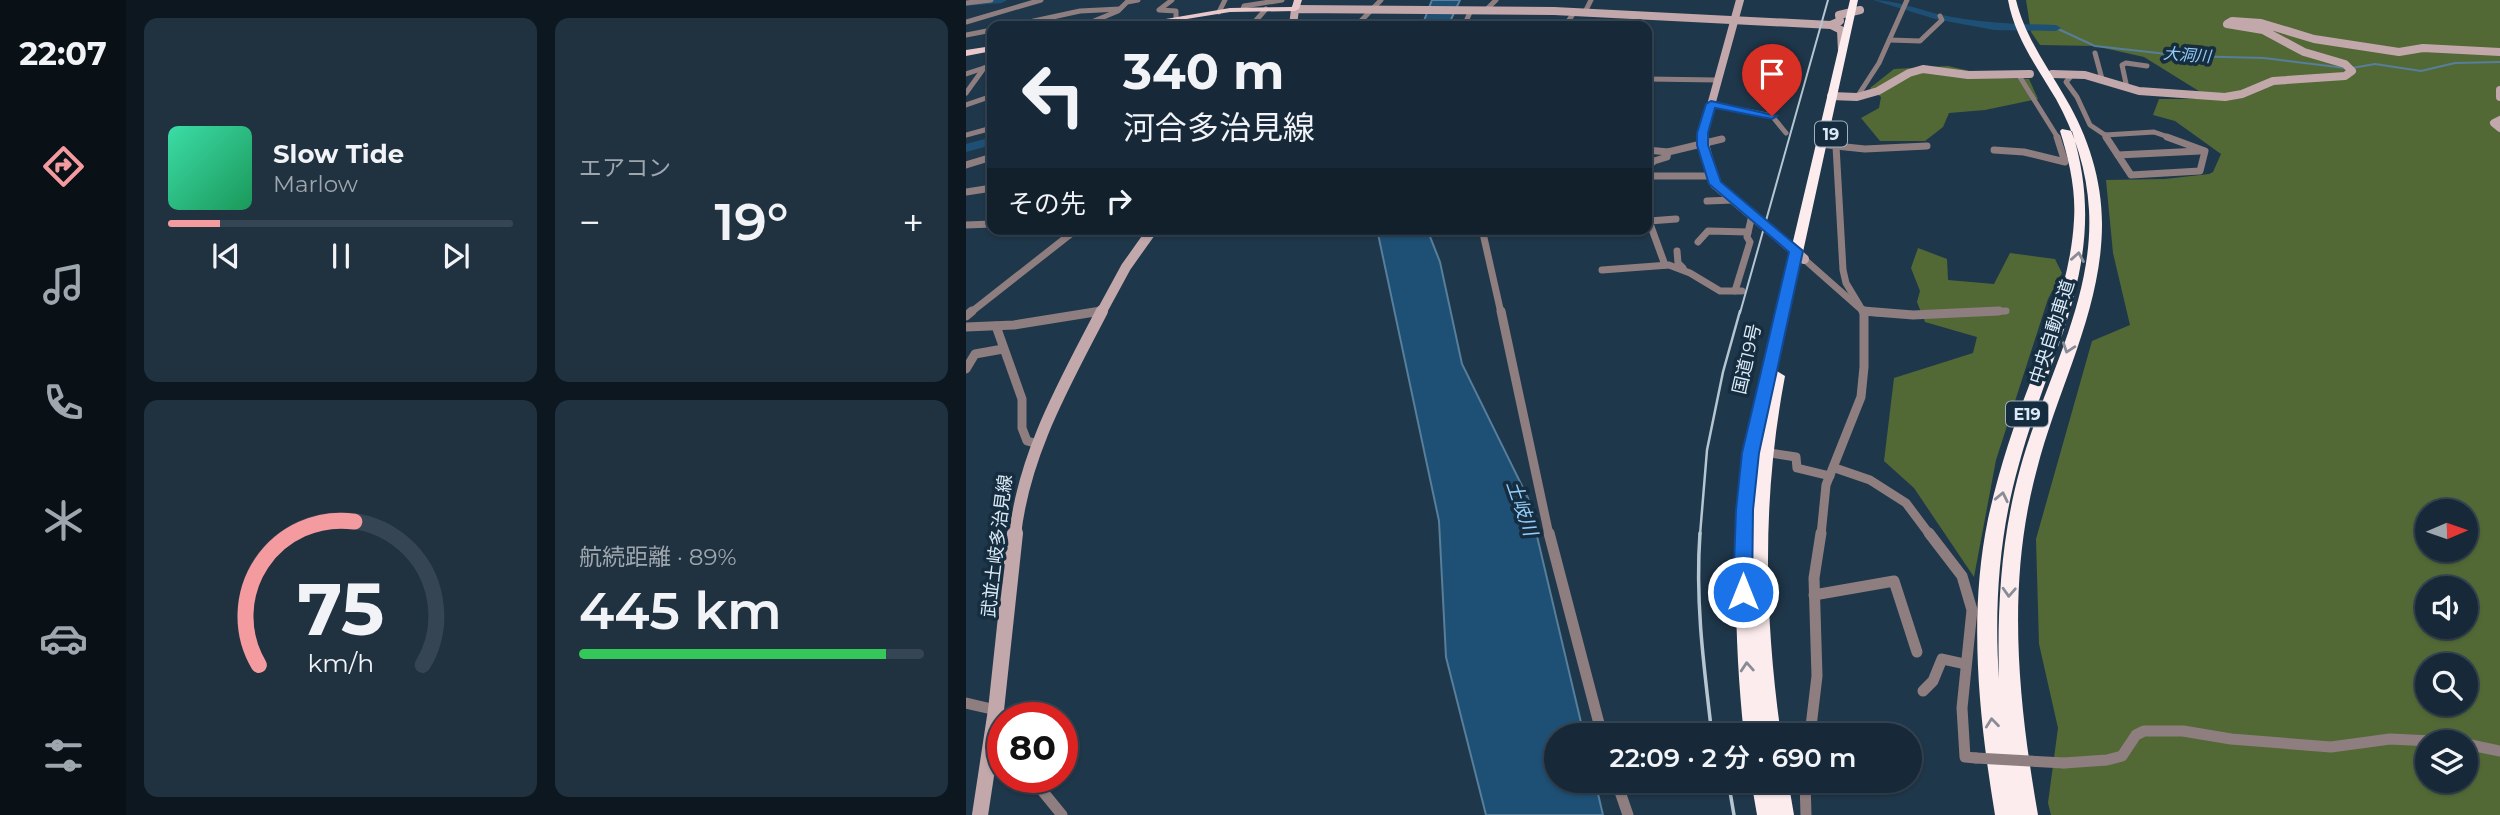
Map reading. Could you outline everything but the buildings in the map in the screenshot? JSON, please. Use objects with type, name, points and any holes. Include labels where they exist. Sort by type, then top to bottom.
[{"type":"highway","name":"中央自動車道","points":[[2006,815],[1991,708],[1988,655],[1989,588],[1996,525],[2008,469],[2070,292],[2082,222],[2080,182],[2073,149],[2017,31],[2008,2]]},
{"type":"highway","name":"国道19号","points":[[1754,723],[1743,615],[1744,510],[1758,412],[1828,145],[1842,51],[1855,6]]},
{"type":"highway","name":"国道19号","points":[[1836,96],[1855,6]]},
{"type":"highway","name":"中央自動車道","points":[[2017,31],[2063,102],[2083,144],[2091,172],[2096,223],[2095,249],[2086,296],[2028,471],[2015,530],[2009,592],[2009,658],[2018,759],[2027,815]]},
{"type":"highway","name":"国道19号","points":[[1769,723],[1761,660],[1757,533],[1763,452],[1800,255]]},
{"type":"highway","points":[[1764,793],[1768,815]]},
{"type":"highway","points":[[1779,793],[1783,815]]},
{"type":"main road","points":[[1160,21],[1264,4],[1297,4]]},
{"type":"main road","points":[[966,53],[987,50]]},
{"type":"street","points":[[966,3],[991,0]]},
{"type":"street","points":[[966,22],[1041,0]]},
{"type":"street","points":[[1093,21],[1120,9],[1127,2],[1138,0]]},
{"type":"street","points":[[1172,0],[1159,10],[1175,11],[1177,18]]},
{"type":"street","points":[[1219,12],[1225,0]]},
{"type":"street","points":[[1254,21],[1264,4],[1282,0]]},
{"type":"street","points":[[1362,21],[1381,0]]},
{"type":"street","points":[[1486,10],[1496,0]]},
{"type":"street","points":[[1585,12],[1591,0]]},
{"type":"street","points":[[1740,0],[1703,142],[1715,184],[1864,312],[1913,315],[2006,311]]},
{"type":"street","points":[[1297,4],[1375,9],[1575,11],[1822,24],[1841,30],[1842,51]]},
{"type":"street","points":[[1857,97],[1872,75],[1905,4]]},
{"type":"street","points":[[1822,24],[1834,22],[1838,10],[1855,6]]},
{"type":"street","points":[[1832,25],[1840,21],[1840,14],[1855,6]]},
{"type":"street","points":[[1034,21],[1080,11],[1120,9]]},
{"type":"street","points":[[1465,21],[1467,10]]},
{"type":"street","points":[[1569,21],[1575,11]]},
{"type":"street","points":[[1890,40],[1920,41],[1941,17]]},
{"type":"street","points":[[2052,74],[2102,79],[2147,92],[2225,97],[2242,94],[2267,82],[2345,76],[2352,71],[2345,64],[2304,52],[2263,30],[2227,23],[2232,21],[2261,23],[2314,39],[2399,52],[2423,48],[2500,52]]},
{"type":"street","points":[[966,35],[987,31]]},
{"type":"street","points":[[2095,53],[2102,79]]},
{"type":"street","points":[[2127,88],[2122,65],[2126,63],[2147,66]]},
{"type":"street","points":[[966,74],[987,67]]},
{"type":"street","points":[[966,93],[984,68]]},
{"type":"street","points":[[1836,96],[1857,97],[1878,91],[1923,69],[1968,75],[2030,74]]},
{"type":"street","points":[[1994,150],[2024,152],[2065,162],[2059,140],[2018,74]]},
{"type":"street","points":[[2073,74],[2066,82],[2077,97],[2090,125],[2105,135],[2131,175],[2200,171],[2205,151]]},
{"type":"street","points":[[1652,79],[1717,80]]},
{"type":"street","points":[[2500,90],[2500,97]]},
{"type":"street","points":[[966,105],[987,98]]},
{"type":"street","points":[[1711,104],[1772,116],[1786,133]]},
{"type":"street","points":[[2500,120],[2494,123],[2500,128]]},
{"type":"street","points":[[966,135],[987,129]]},
{"type":"street","points":[[2105,135],[2154,132],[2205,151]]},
{"type":"street","points":[[1652,150],[1668,152],[1722,139]]},
{"type":"street","points":[[1811,723],[1817,677],[1814,579],[1819,558],[1822,512],[1826,485],[1861,397],[1864,312],[1846,283],[1843,270],[1828,145],[1865,149],[1927,146]]},
{"type":"street","points":[[2118,155],[2205,151]]},
{"type":"street","points":[[1652,163],[1667,158],[1668,152]]},
{"type":"street","points":[[966,165],[987,159]]},
{"type":"street","points":[[1652,176],[1712,176]]},
{"type":"street","points":[[966,192],[987,189]]},
{"type":"street","points":[[1707,201],[1733,200]]},
{"type":"street","points":[[1602,270],[1665,265],[1686,271],[1720,291],[1739,291],[1750,243],[1746,237],[1752,215]]},
{"type":"street","points":[[1652,221],[1676,219]]},
{"type":"street","points":[[966,225],[987,224]]},
{"type":"street","points":[[1698,242],[1708,231],[1748,232]]},
{"type":"street","points":[[966,316],[1069,235]]},
{"type":"street","name":"武並土岐多治見線","points":[[997,702],[1019,499],[1035,443],[1131,257],[1148,235]]},
{"type":"street","points":[[1483,235],[1518,385],[1552,554],[1599,723]]},
{"type":"street","points":[[1649,235],[1662,254],[1665,265]]},
{"type":"street","points":[[1677,251],[1678,263],[1686,271]]},
{"type":"street","points":[[966,327],[996,326],[1102,311]]},
{"type":"street","points":[[996,326],[1022,399],[1022,428],[1027,441],[1035,443]]},
{"type":"street","points":[[966,369],[975,354],[1003,349]]},
{"type":"street","points":[[1763,452],[1796,457],[1797,468],[1870,480],[1906,503],[1957,566],[1972,610],[1962,708],[1965,757],[2064,763],[2107,760],[2122,756],[2136,735],[2157,730],[2258,742],[2331,747],[2390,739],[2415,740]]},
{"type":"street","points":[[1814,595],[1894,581],[1917,652]]},
{"type":"street","points":[[1923,691],[1933,681],[1942,659],[1965,664]]},
{"type":"street","points":[[966,703],[987,708]]},
{"type":"street","points":[[2478,746],[2500,751]]},
{"type":"street","name":"武並土岐多治見線","points":[[980,815],[987,765]]},
{"type":"street","points":[[1044,793],[1062,815]]},
{"type":"street","points":[[1620,793],[1628,815]]},
{"type":"street","points":[[1805,793],[1806,815]]},
{"type":"green space","points":[[2026,0],[2500,0],[2500,815],[2051,815],[2048,803],[2058,728],[2039,644],[2036,539],[2092,341],[2130,325],[2113,253],[2106,180],[2165,179],[2209,174],[2213,172],[2221,154],[2175,121],[2153,115],[2159,99],[2204,99],[2202,93],[2144,57],[2095,46],[2040,45],[2031,32]]},
{"type":"green space","points":[[1948,66],[2001,78],[2029,79],[2038,99],[1985,110],[1949,113],[1943,127],[1925,141],[1880,141],[1861,118],[1879,108],[1881,97],[1870,88],[1894,69]]},
{"type":"green space","points":[[1918,248],[1947,259],[1948,280],[1994,284],[2010,253],[2055,259],[2062,273],[2048,299],[1996,460],[1974,577],[1914,488],[1884,461],[1894,378],[1973,353],[1977,337],[1925,322],[1917,302],[1920,291],[1911,268]]},
{"type":"water","points":[[1432,0],[1460,0],[1450,21],[1424,21]]},
{"type":"water","name":"土岐川","points":[[1378,235],[1429,235],[1440,262],[1462,364],[1528,498],[1581,723],[1544,723],[1544,793],[1598,793],[1603,815],[1486,815],[1446,657],[1439,521]]},
{"type":"waterway","points":[[969,4],[1002,0]]},
{"type":"waterway","name":"大洞川","points":[[1878,0],[1939,17],[1994,27],[2056,28]]},
{"type":"waterway","name":"大洞川","points":[[2056,28],[2095,46],[2185,56],[2264,58],[2345,68]]},
{"type":"waterway","name":"大洞川","points":[[2352,68],[2375,64],[2421,71],[2455,63],[2500,62]]},
{"type":"waterway","points":[[966,148],[987,142]]},
{"type":"railway","points":[[1740,313],[1828,0]]},
{"type":"railway","points":[[1700,535],[1707,450],[1723,372],[1740,311]]},
{"type":"railway","points":[[1700,533],[1699,609],[1711,723]]},
{"type":"railway","points":[[1730,793],[1734,815]]},
{"type":"route","points":[[1743,592],[1744,510],[1751,453],[1796,251],[1715,184],[1703,145],[1703,133],[1711,104],[1772,116]]}]
